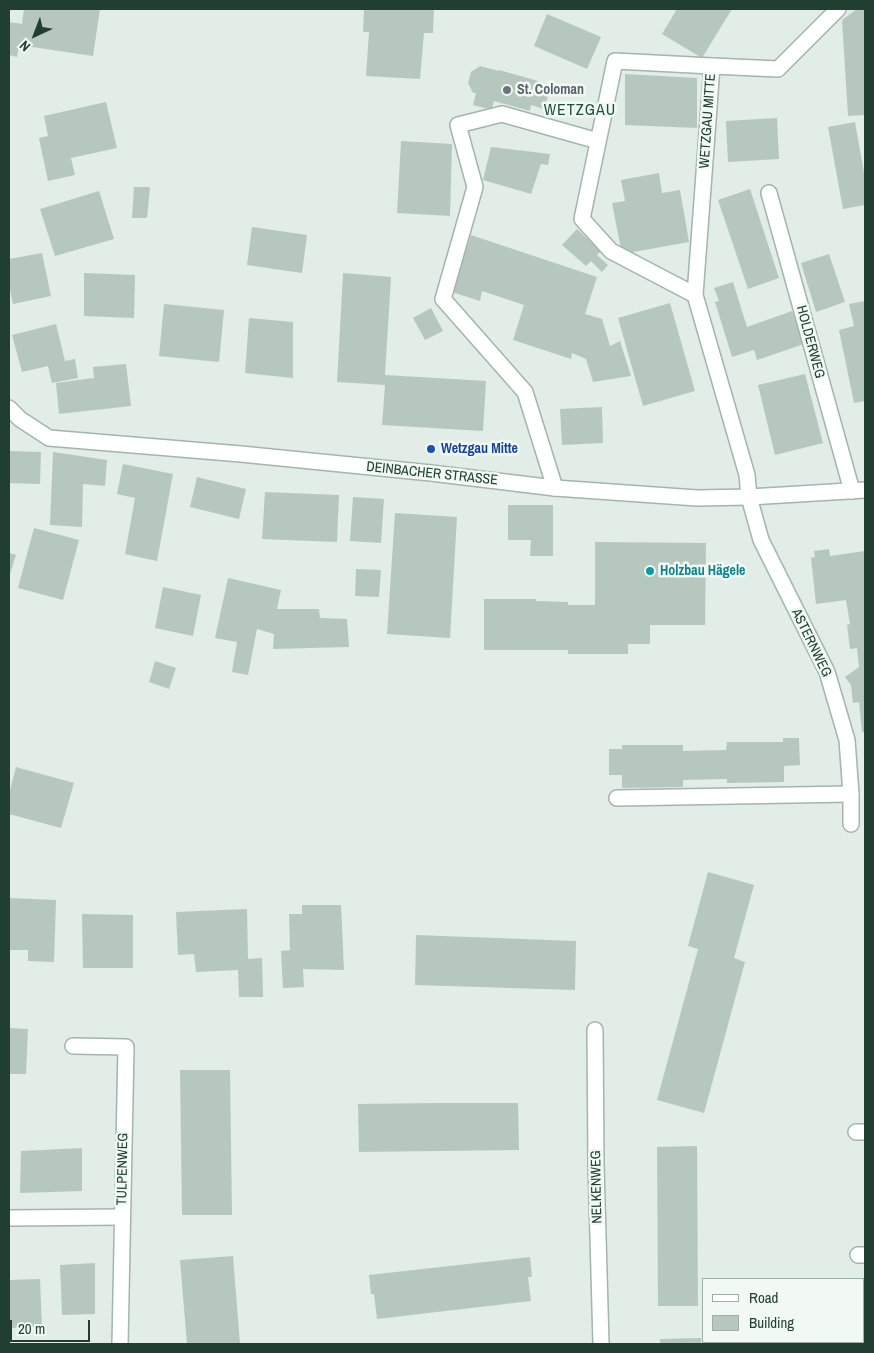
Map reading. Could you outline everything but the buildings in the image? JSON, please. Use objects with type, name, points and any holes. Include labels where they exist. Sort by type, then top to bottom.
[{"type":"street","points":[[712,66],[778,69],[838,9]]},
{"type":"street","name":"WETZGAU MITTE","points":[[695,295],[612,250],[582,219],[615,61],[712,66],[695,295],[747,475],[749,498]]},
{"type":"street","points":[[555,488],[525,392],[443,299],[475,187],[458,124],[502,114],[598,141]]},
{"type":"street","name":"HOLDERWEG","points":[[769,193],[859,490]]},
{"type":"street","name":"DEINBACHER STRASSE","points":[[9,408],[20,419],[49,438],[250,455],[431,473],[555,488],[697,498],[749,498],[859,490]]},
{"type":"street","name":"ASTERNWEG","points":[[749,498],[761,540],[827,672],[847,740],[851,824]]},
{"type":"street","points":[[617,798],[851,794]]},
{"type":"street","name":"NELKENWEG","points":[[595,1030],[596,1165],[601,1344]]},
{"type":"street","name":"TULPENWEG","points":[[73,1046],[126,1047],[120,1344]]},
{"type":"street","points":[[9,1218],[122,1217]]},
{"type":"place","name":"St. Coloman","points":[[507,90]]},
{"type":"place","name":"Wetzgau Mitte","points":[[431,449]]},
{"type":"place","name":"Holzbau Hägele","points":[[650,571]]},
{"type":"district","name":"WETZGAU","points":[[580,111]]}]
